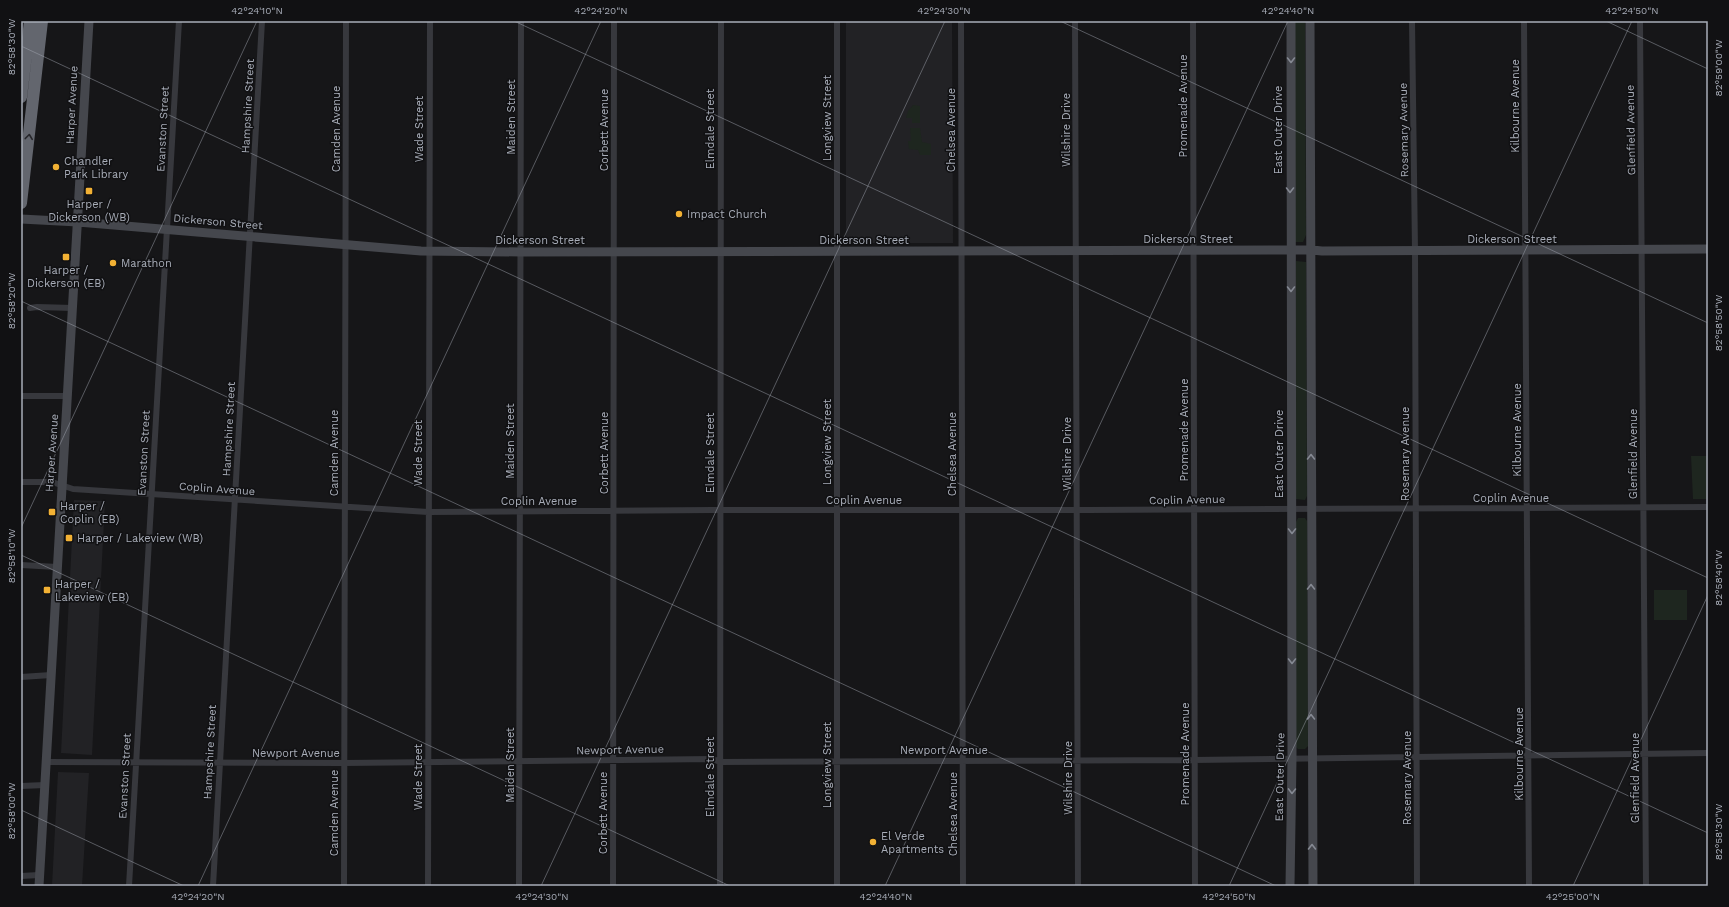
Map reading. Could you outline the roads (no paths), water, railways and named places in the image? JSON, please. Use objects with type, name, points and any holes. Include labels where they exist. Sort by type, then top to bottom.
[{"type":"highway","points":[[21,97],[30,21]]},
{"type":"highway","points":[[21,203],[42,21]]},
{"type":"street","name":"Harper Avenue","points":[[39,886],[89,21]]},
{"type":"street","name":"Evanston Street","points":[[129,886],[179,21]]},
{"type":"street","name":"Hampshire Street","points":[[213,886],[251,237],[262,21]]},
{"type":"street","name":"Camden Avenue","points":[[344,886],[346,21]]},
{"type":"street","name":"Wade Street","points":[[428,886],[430,21]]},
{"type":"street","name":"Maiden Street","points":[[520,886],[521,21]]},
{"type":"street","name":"Corbett Avenue","points":[[613,886],[614,21]]},
{"type":"street","name":"Elmdale Street","points":[[720,21],[720,886]]},
{"type":"street","name":"Longview Street","points":[[837,21],[837,886]]},
{"type":"street","name":"Chelsea Avenue","points":[[960,21],[963,886]]},
{"type":"street","name":"Wilshire Drive","points":[[1076,21],[1078,886]]},
{"type":"street","name":"Promenade Avenue","points":[[1193,21],[1195,886]]},
{"type":"street","name":"East Outer Drive","points":[[1290,886],[1292,758],[1290,250],[1291,21]]},
{"type":"street","points":[[1310,21],[1312,250],[1311,509],[1313,886]]},
{"type":"street","name":"Rosemary Avenue","points":[[1412,21],[1415,251],[1417,886]]},
{"type":"street","name":"Kilbourne Avenue","points":[[1524,21],[1529,886]]},
{"type":"street","name":"Glenfield Avenue","points":[[1640,21],[1646,886]]},
{"type":"street","name":"Dickerson Street","points":[[21,219],[78,222],[345,245],[429,250],[521,252],[1076,252],[1708,249]]},
{"type":"street","points":[[30,308],[73,308]]},
{"type":"street","points":[[21,396],[68,396]]},
{"type":"street","name":"Coplin Avenue","points":[[21,482],[52,482],[73,489],[428,512],[1708,507]]},
{"type":"street","points":[[21,565],[57,567]]},
{"type":"street","points":[[21,677],[51,675]]},
{"type":"street","points":[[1312,758],[1708,753]]},
{"type":"street","name":"Newport Avenue","points":[[46,762],[344,763],[713,759],[720,762],[837,760],[1194,760],[1312,758]]},
{"type":"street","points":[[21,786],[45,785]]},
{"type":"street","points":[[21,876],[39,875]]},
{"type":"place","name":"Chandler Park Library","points":[[56,167]]},
{"type":"place","name":"Harper / Dickerson (WB)","points":[[89,191]]},
{"type":"place","name":"Impact Church","points":[[679,214]]},
{"type":"place","name":"Harper / Dickerson (EB)","points":[[66,257]]},
{"type":"place","name":"Marathon","points":[[113,263]]},
{"type":"place","name":"Harper / Coplin (EB)","points":[[52,512]]},
{"type":"place","name":"Harper / Lakeview (WB)","points":[[69,538]]},
{"type":"place","name":"Harper / Lakeview (EB)","points":[[47,590]]},
{"type":"place","name":"El Verde Apartments","points":[[873,842]]}]
